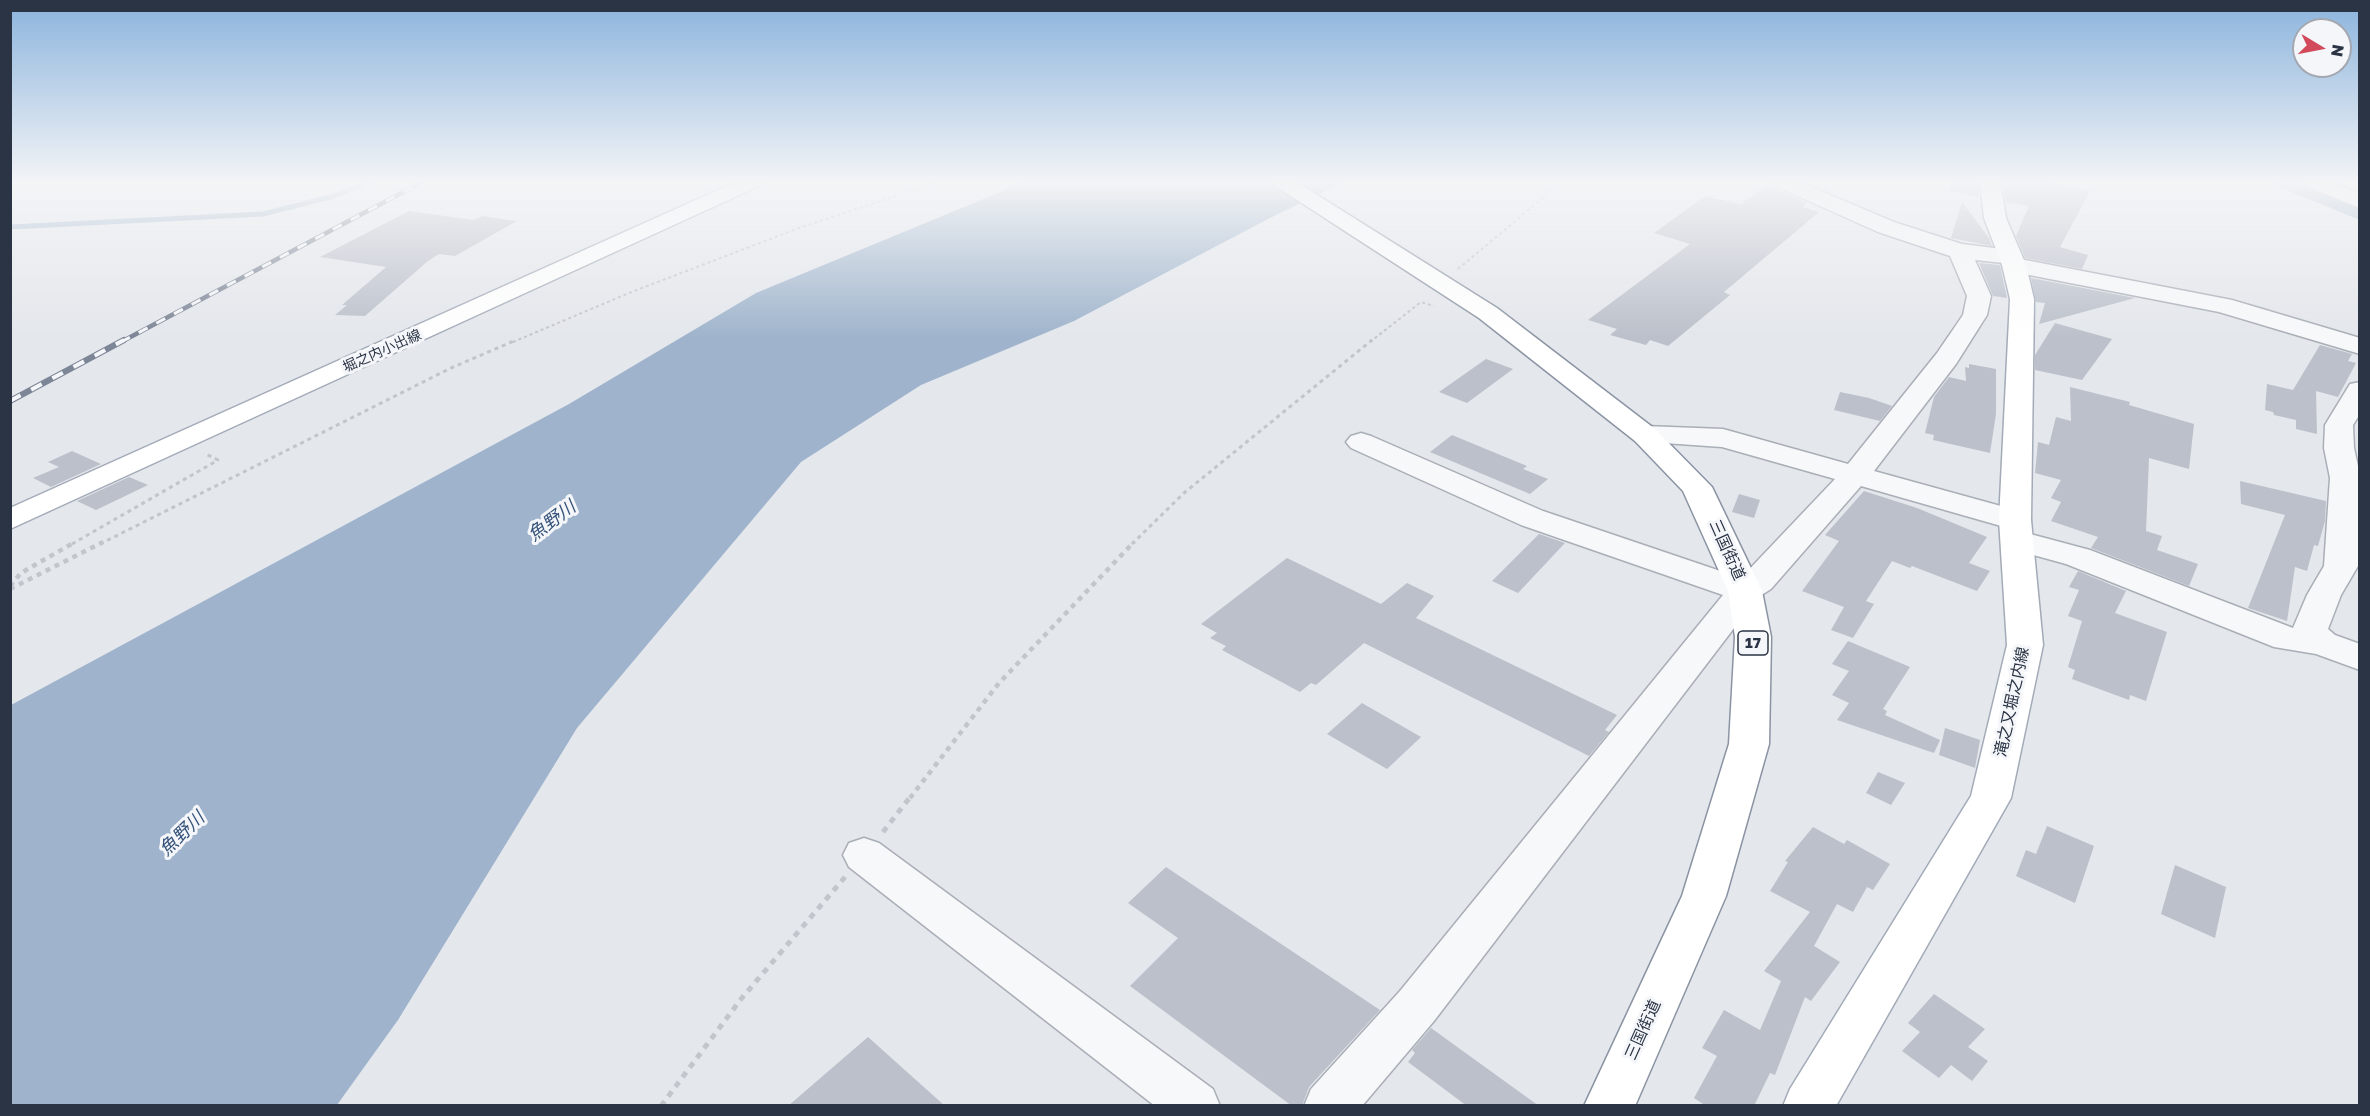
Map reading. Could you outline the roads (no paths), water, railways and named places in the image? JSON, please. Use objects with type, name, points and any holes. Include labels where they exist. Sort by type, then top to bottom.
[{"type":"main road","name":"堀之内小出線","points":[[10,520],[640,233]]},
{"type":"main road","name":"三国街道","points":[[1370,233],[1453,282],[1488,313],[1645,435],[1697,487],[1745,591],[1754,637],[1749,744],[1704,896],[1609,1106]]},
{"type":"main road","name":"滝之又堀之内線","points":[[1808,1106],[1991,798],[2025,645],[2017,531],[2022,299],[2012,261],[2001,233]]},
{"type":"street","points":[[1905,233],[1960,251],[2223,305],[2360,346]]},
{"type":"street","points":[[1329,1106],[1417,1006],[1745,591],[1759,582],[1856,476],[1947,358],[1975,315],[1979,296],[1960,251]]},
{"type":"street","points":[[2360,390],[2350,428],[2339,448],[2345,478],[2341,566],[2324,595],[2309,632],[2322,642],[2360,658]]},
{"type":"street","points":[[1645,435],[1723,438],[1856,476],[2017,531],[2288,639],[2322,642]]},
{"type":"street","points":[[1361,442],[1532,518],[1745,591]]},
{"type":"street","points":[[864,855],[1195,1106]]},
{"type":"water","name":"魚野川","points":[[901,233],[1241,233],[1074,321],[921,385],[801,462],[577,728],[398,1020],[337,1105],[11,1106],[11,705],[569,404],[756,293]]},
{"type":"railway","points":[[121,342],[326,233]]},
{"type":"railway","points":[[10,401],[124,340]]}]
